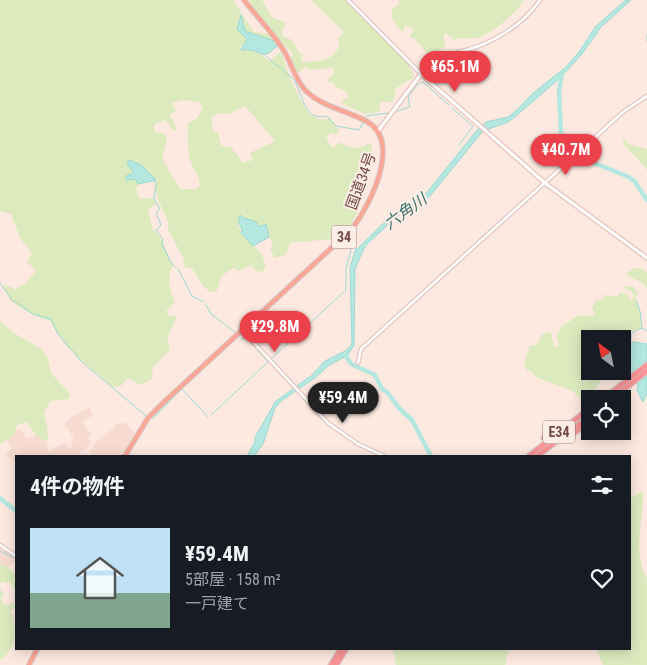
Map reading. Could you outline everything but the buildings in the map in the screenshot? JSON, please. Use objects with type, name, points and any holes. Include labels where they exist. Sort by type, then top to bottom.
[{"type":"highway","points":[[244,0],[281,47],[306,91],[316,99],[365,120],[378,131]]},
{"type":"highway","name":"国道34号","points":[[126,455],[148,418],[343,238],[360,218],[382,162],[384,144],[378,131]]},
{"type":"highway","points":[[622,390],[647,365]]},
{"type":"highway","points":[[618,390],[647,370]]},
{"type":"highway","points":[[544,438],[579,416]]},
{"type":"highway","name":"E34","points":[[530,455],[579,416]]},
{"type":"highway","name":"E34","points":[[538,455],[581,423]]},
{"type":"highway","points":[[568,438],[581,427]]},
{"type":"highway","points":[[29,665],[36,650]]},
{"type":"highway","points":[[331,665],[341,650]]},
{"type":"highway","points":[[336,665],[345,650]]},
{"type":"main road","points":[[378,131],[421,74],[545,183],[647,258]]},
{"type":"street","points":[[348,0],[421,74],[432,61],[491,40],[522,22],[540,0]]},
{"type":"street","points":[[358,363],[361,349],[623,112],[647,96]]},
{"type":"street","points":[[243,331],[328,423],[344,436],[382,455]]},
{"type":"street","points":[[0,545],[15,555]]},
{"type":"shaded area","points":[[89,408],[93,415],[82,422],[91,434],[88,438],[91,442],[88,447],[80,451],[81,455],[15,455],[15,461],[4,455],[12,448],[7,441],[14,436],[15,431],[21,429],[26,438],[36,436],[46,441],[49,452],[65,442],[69,449],[72,447],[71,440],[74,438],[64,424],[71,417]]},
{"type":"shaded area","points":[[117,423],[124,423],[135,432],[124,455],[92,455],[90,451],[97,441],[114,428]]},
{"type":"shaded area","points":[[0,548],[15,561],[8,567],[4,564],[0,565]]},
{"type":"green space","points":[[0,0],[233,0],[254,32],[268,34],[274,41],[245,31],[240,17],[237,28],[247,40],[240,48],[243,51],[257,53],[269,61],[280,52],[284,57],[284,62],[293,85],[308,112],[322,120],[330,118],[339,131],[326,137],[332,148],[341,142],[352,148],[371,143],[372,148],[369,161],[355,175],[356,179],[350,188],[353,194],[348,204],[358,212],[348,229],[344,228],[332,239],[290,243],[286,255],[275,258],[270,249],[273,245],[266,224],[260,227],[255,221],[246,219],[242,215],[238,224],[242,235],[261,253],[266,266],[263,271],[257,272],[251,265],[239,271],[234,268],[221,277],[217,291],[210,292],[203,286],[192,268],[187,268],[183,264],[184,260],[168,229],[168,222],[156,195],[156,180],[139,184],[136,188],[139,198],[153,198],[157,204],[148,209],[153,230],[160,236],[173,266],[169,284],[175,302],[166,311],[169,316],[174,315],[176,318],[167,340],[170,350],[153,367],[152,379],[141,385],[128,378],[121,386],[112,387],[67,347],[50,321],[32,314],[11,301],[3,287],[6,285],[15,289],[25,284],[36,271],[27,262],[32,253],[21,240],[11,214],[0,211]],"holes":[[[183,100],[199,102],[203,109],[196,119],[188,123],[190,158],[200,185],[196,189],[180,189],[162,158],[167,139],[165,134],[155,132],[153,125],[165,120],[174,131],[177,128],[169,115],[176,111],[172,103]],[[245,106],[275,141],[250,153],[253,160],[243,163],[230,146],[225,147],[221,145],[218,133],[214,132],[211,118],[220,113],[228,114]]]},
{"type":"green space","points":[[250,0],[262,0],[272,17],[286,23],[282,36],[292,40],[299,53],[303,55],[301,61],[314,62],[327,59],[337,51],[339,45],[338,38],[344,32],[311,0],[345,0],[405,60],[414,77],[396,88],[393,102],[381,102],[379,112],[365,114],[343,104],[342,100],[349,97],[347,93],[336,87],[333,82],[326,82],[334,73],[334,70],[332,68],[311,70],[305,67],[298,73],[290,58],[293,53],[285,47],[251,4]]},
{"type":"green space","points":[[398,0],[523,1],[509,17],[496,28],[482,36],[454,40],[446,33],[444,35],[445,47],[429,56],[414,38],[410,38],[413,28],[405,26],[403,32],[394,22],[392,9],[400,3]]},
{"type":"green space","points":[[624,139],[628,144],[647,149],[647,170],[622,141]]},
{"type":"green space","points":[[634,268],[644,269],[647,272],[647,289],[644,284],[625,274]]},
{"type":"green space","points":[[623,287],[633,287],[638,293],[635,300],[640,311],[641,328],[631,332],[631,330],[581,330],[581,380],[601,380],[594,390],[581,390],[581,399],[572,391],[536,377],[532,372],[526,370],[524,363],[530,346],[536,345],[542,334],[550,332],[555,347],[559,347],[557,336],[561,327],[579,315],[589,316],[595,314],[592,308],[595,301],[603,299],[604,295],[617,296],[620,292],[628,295],[631,300],[634,297],[632,292]]},
{"type":"green space","points":[[0,321],[14,333],[41,349],[47,356],[51,373],[70,394],[69,399],[50,401],[44,414],[47,425],[48,440],[46,441],[36,436],[27,422],[17,425],[14,436],[0,444]]},
{"type":"green space","points":[[642,492],[639,543],[642,567],[647,578],[647,665],[603,665],[596,650],[631,650],[631,498]]},
{"type":"green space","points":[[4,564],[15,574],[15,590],[10,582],[2,582],[0,585],[0,565]]},
{"type":"green space","points":[[0,588],[4,594],[1,599],[3,603],[8,605],[13,602],[15,605],[11,611],[15,631],[10,650],[0,660]]},
{"type":"green space","points":[[393,650],[509,650],[505,665],[396,665]]},
{"type":"water","name":"六角川","points":[[626,0],[631,0],[601,27],[582,54],[560,78],[508,122],[483,131],[430,196],[397,216],[365,246],[355,269],[354,345],[348,355],[328,366],[315,378],[281,401],[275,408],[263,444],[255,455],[248,455],[255,442],[255,437],[276,401],[311,376],[325,361],[347,350],[352,344],[350,268],[355,251],[396,211],[419,200],[478,129],[486,122],[508,117],[532,94],[566,67],[579,52],[596,26]]},
{"type":"water","points":[[241,15],[245,31],[274,41],[277,46],[272,51],[263,54],[241,50],[247,39],[237,29]]},
{"type":"water","points":[[129,160],[141,165],[156,180],[139,184],[134,179],[126,180],[126,176],[134,173],[127,163]]},
{"type":"water","points":[[240,215],[255,221],[260,227],[266,224],[269,237],[253,246],[241,233],[242,229],[238,222]]},
{"type":"water","points":[[631,342],[647,344],[647,393],[643,402],[637,390],[638,385],[631,376]]},
{"type":"waterway","points":[[647,34],[647,41]]},
{"type":"waterway","points":[[266,56],[292,78],[308,110],[313,115],[319,117],[327,116],[336,126],[359,130],[363,123]]},
{"type":"waterway","points":[[562,73],[559,91],[561,134],[566,144],[589,161],[629,177],[635,182],[647,200]]},
{"type":"waterway","points":[[397,111],[410,107],[408,97],[418,84],[423,82],[449,105]]},
{"type":"waterway","points":[[452,108],[473,126],[459,145]]},
{"type":"waterway","points":[[366,116],[388,113]]},
{"type":"waterway","points":[[154,180],[156,184],[154,198],[160,209],[156,213],[161,225],[156,230],[163,239],[162,245],[171,263],[176,268]]},
{"type":"waterway","points":[[348,237],[357,251]]},
{"type":"waterway","points":[[272,358],[346,290],[346,269],[351,250],[345,244]]},
{"type":"waterway","points":[[178,269],[192,296],[204,302]]},
{"type":"waterway","points":[[0,283],[12,300],[33,314],[51,319],[58,334],[81,361],[146,416]]},
{"type":"waterway","points":[[631,337],[632,333],[642,328],[640,311],[636,300]]},
{"type":"waterway","points":[[206,305],[211,314],[236,333]]},
{"type":"waterway","points":[[642,328],[647,331]]},
{"type":"waterway","points":[[211,415],[268,362],[247,338],[241,339]]},
{"type":"waterway","points":[[345,354],[351,364],[375,375],[382,389],[387,392],[398,407],[412,420],[430,455]]},
{"type":"waterway","points":[[152,419],[182,389],[208,417]]},
{"type":"waterway","points":[[0,498],[15,510]]},
{"type":"waterway","points":[[0,551],[14,558]]}]
